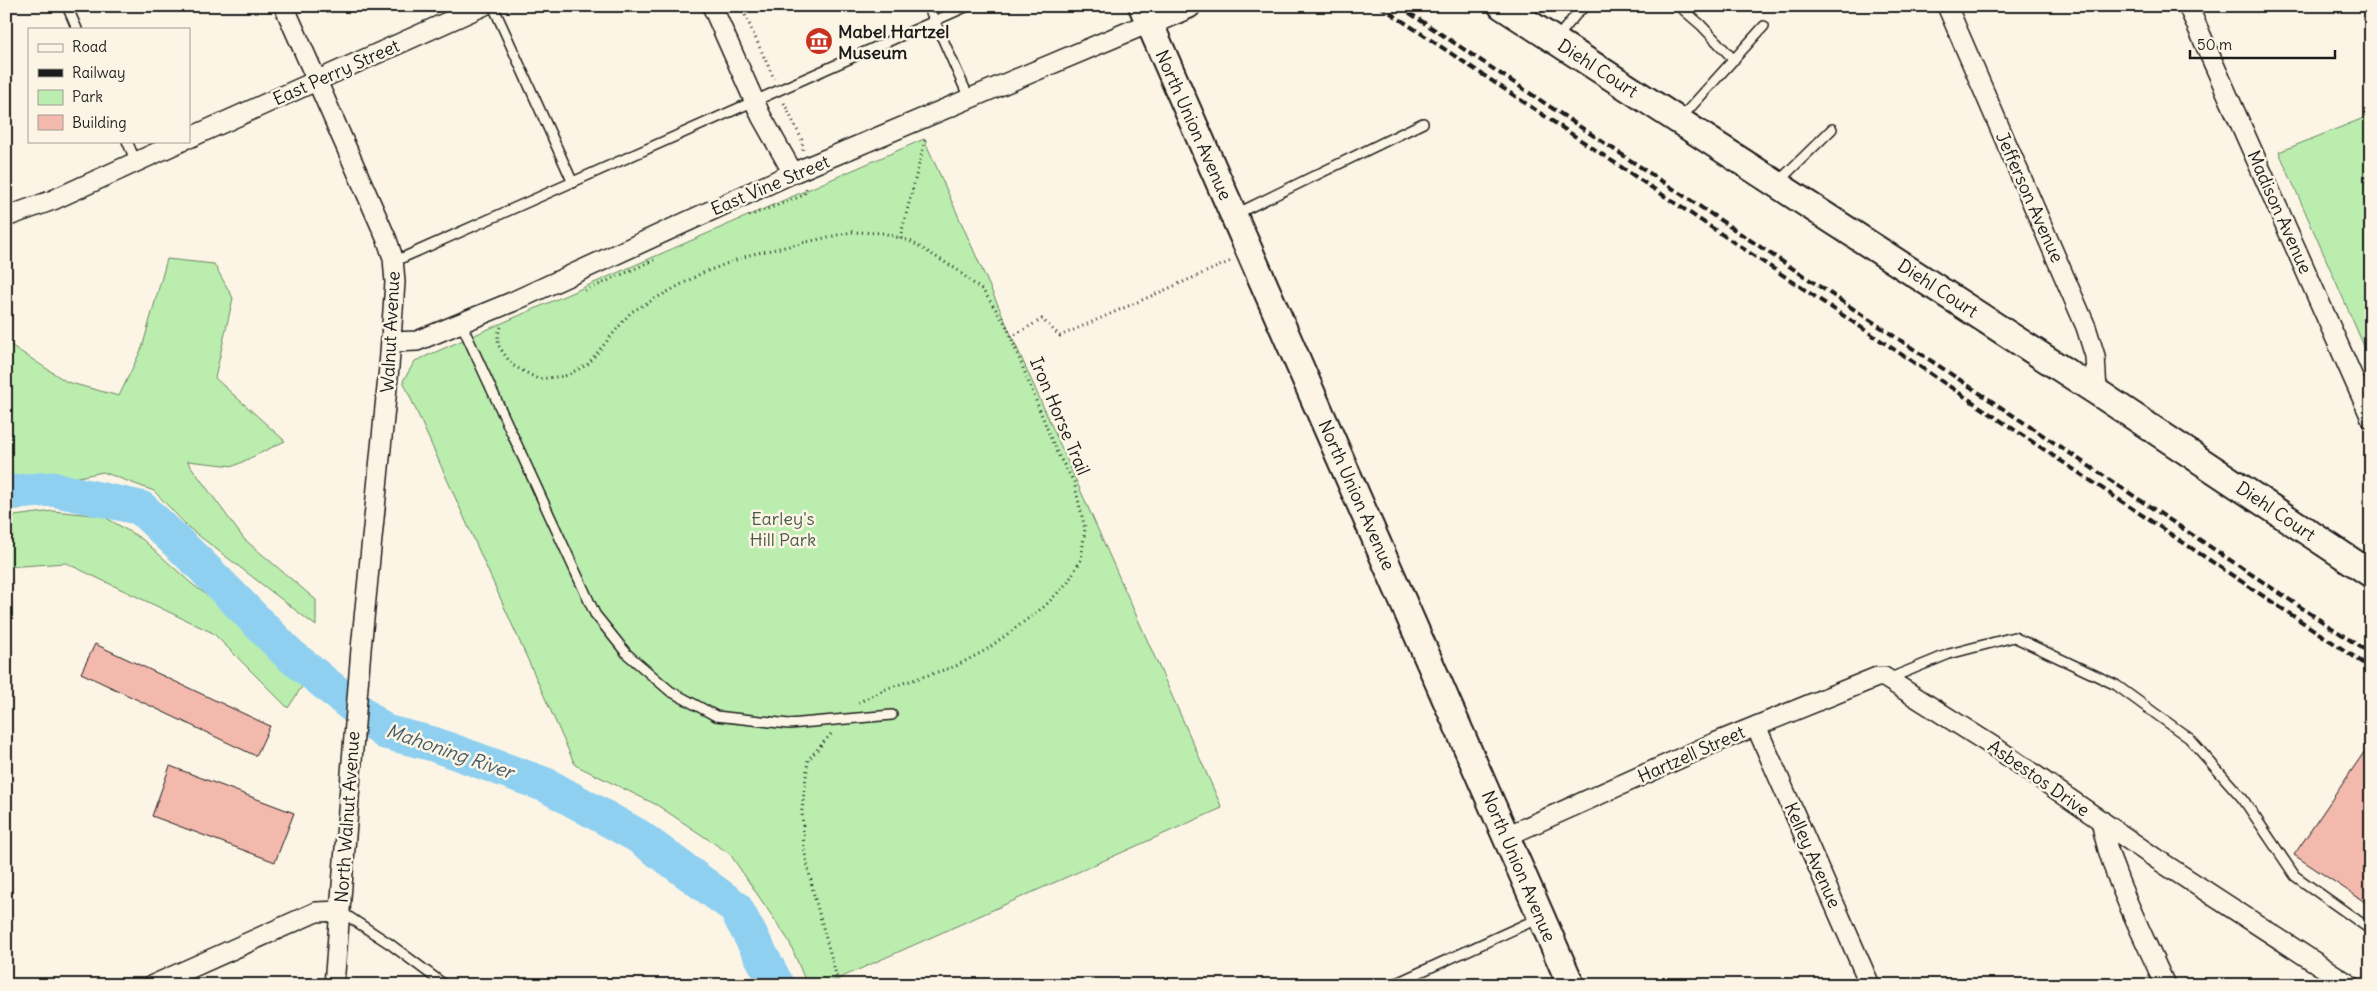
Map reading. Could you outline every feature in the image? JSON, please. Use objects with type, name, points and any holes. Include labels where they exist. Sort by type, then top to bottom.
[{"type":"main road","name":"Diehl Court","points":[[1502,6],[2097,392],[2371,574]]},
{"type":"main road","name":"North Union Avenue","points":[[1145,15],[1571,985]]},
{"type":"street","name":"Walnut Avenue","points":[[284,6],[388,240],[393,262],[391,342],[361,649]]},
{"type":"street","name":"East Perry Street","points":[[190,138],[483,6]]},
{"type":"street","points":[[712,6],[755,103],[793,174]]},
{"type":"street","points":[[1145,15],[1188,6]]},
{"type":"street","name":"Jefferson Avenue","points":[[1947,6],[2086,328],[2095,356],[2097,392]]},
{"type":"street","name":"Madison Avenue","points":[[2188,6],[2371,418]]},
{"type":"street","name":"East Vine Street","points":[[391,342],[417,341],[461,323],[793,174],[969,98],[1145,15]]},
{"type":"street","points":[[6,217],[53,200],[180,142]]},
{"type":"street","name":"North Walnut Avenue","points":[[334,985],[361,649]]},
{"type":"street","name":"Hartzell Street","points":[[1507,836],[1756,726],[1882,678]]},
{"type":"street","name":"Asbestos Drive","points":[[1882,678],[1991,744],[2198,886],[2350,985]]},
{"type":"street","name":"Kelley Avenue","points":[[1756,726],[1870,985]]},
{"type":"street","points":[[2101,820],[2104,839],[2118,877],[2165,985]]},
{"type":"street","points":[[153,985],[316,912],[340,911]]},
{"type":"lane","points":[[67,6],[77,28]]},
{"type":"lane","points":[[493,6],[573,183]]},
{"type":"lane","points":[[928,6],[969,98]]},
{"type":"lane","points":[[393,262],[755,103],[968,6]]},
{"type":"lane","points":[[1555,40],[1579,11],[1587,6]]},
{"type":"lane","points":[[1678,6],[1701,25],[1734,60]]},
{"type":"lane","points":[[1680,120],[1764,26]]},
{"type":"lane","points":[[1233,215],[1423,123]]},
{"type":"lane","points":[[1777,184],[1832,129]]},
{"type":"lane","points":[[127,142],[136,162]]},
{"type":"lane","points":[[461,323],[595,614],[627,654],[670,692],[716,716],[789,724],[892,715]]},
{"type":"lane","points":[[1882,678],[1948,654],[2014,637],[2116,685],[2189,738],[2243,799],[2295,876],[2371,930]]},
{"type":"lane","points":[[340,911],[390,944],[445,985]]},
{"type":"lane","points":[[1392,985],[1542,917]]},
{"type":"path","points":[[900,238],[932,114]]},
{"type":"path","name":"Iron Horse Trail","points":[[501,327],[498,334],[498,345],[512,365],[538,378],[565,376],[587,365],[632,312],[700,274],[749,254],[851,232],[883,233],[910,241],[956,269],[984,292],[1011,337],[1056,451],[1074,482],[1086,529],[1081,560],[1068,582],[1045,606],[986,650],[956,666],[888,688],[856,703],[838,720],[834,731],[808,760],[802,810],[804,849],[839,985]]},
{"type":"path","points":[[1011,337],[1042,319],[1060,336],[1250,253]]},
{"type":"green space","points":[[2371,115],[2371,362],[2279,152]]},
{"type":"green space","name":"Earley's Hill Park","points":[[924,139],[1222,808],[824,985],[807,985],[789,941],[730,854],[657,805],[575,765],[403,381],[415,361]]},
{"type":"green space","points":[[167,259],[214,264],[233,298],[215,378],[285,441],[234,466],[187,461],[244,539],[316,600],[316,626],[189,528],[154,491],[103,472],[69,479],[6,482],[6,342],[67,382],[119,396],[142,348]]},
{"type":"green space","points":[[53,511],[103,516],[142,539],[192,584],[234,615],[303,685],[288,708],[213,633],[66,563],[6,567],[6,517]]},
{"type":"building","points":[[95,644],[270,726],[256,756],[81,673]]},
{"type":"building","points":[[2371,742],[2371,906],[2294,855]]},
{"type":"building","points":[[170,766],[294,813],[275,862],[152,816]]},
{"type":"waterway","name":"Mahoning River","points":[[6,493],[52,489],[141,508],[201,565],[289,654],[385,732],[433,744],[546,785],[638,836],[735,907],[777,985]]},
{"type":"railway","points":[[1380,6],[2371,668]]},
{"type":"railway","points":[[1399,6],[2371,654]]},
{"type":"place","name":"Mabel Hartzel Museum","points":[[819,41]]}]
